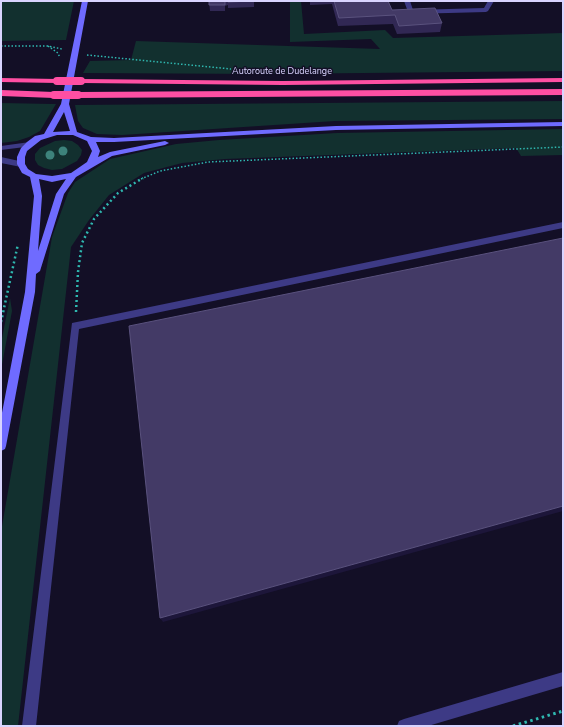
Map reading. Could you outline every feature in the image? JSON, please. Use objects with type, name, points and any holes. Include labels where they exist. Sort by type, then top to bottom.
[{"type":"highway","name":"Autoroute de Dudelange","points":[[1,80],[282,83],[563,80]]},
{"type":"highway","points":[[1,93],[78,95],[563,92]]},
{"type":"main road","points":[[48,134],[65,104],[85,1]]},
{"type":"main road","points":[[65,104],[74,133]]},
{"type":"main road","points":[[218,134],[156,144],[110,154],[73,175],[52,179],[34,176],[25,171],[21,164],[21,157],[24,150],[30,144],[48,134],[61,132],[74,133],[90,139],[114,140],[218,134],[365,127],[563,124]]},
{"type":"main road","points":[[90,139],[94,144],[96,151],[90,164]]},
{"type":"main road","points":[[30,292],[60,194],[73,175]]},
{"type":"main road","points":[[1,446],[30,292],[38,196],[34,176]]},
{"type":"street","points":[[407,1],[411,12],[486,10],[491,1]]},
{"type":"street","points":[[1,148],[30,144]]},
{"type":"street","points":[[1,160],[21,164]]},
{"type":"street","points":[[29,726],[75,326],[563,225]]},
{"type":"street","points":[[404,726],[563,679]]},
{"type":"path","points":[[1,46],[48,46]]},
{"type":"path","points":[[92,56],[236,69]]},
{"type":"path","points":[[75,326],[78,272],[82,243],[94,219],[118,193],[140,179],[160,171],[178,166],[208,162],[563,147]]},
{"type":"path","points":[[1,322],[20,238]]},
{"type":"path","points":[[513,726],[563,711]]},
{"type":"green space","points":[[1,1],[74,1],[66,40],[1,41]]},
{"type":"green space","points":[[290,1],[301,1],[304,34],[385,30],[393,38],[563,33],[563,71],[265,74],[83,73],[90,61],[131,60],[136,41],[380,49],[371,39],[290,42]]},
{"type":"green space","points":[[563,101],[563,119],[335,121],[122,135],[97,134],[83,128],[78,121],[75,105]]},
{"type":"green space","points":[[1,103],[56,104],[40,131],[17,141],[1,143]]},
{"type":"green space","points":[[563,129],[563,155],[521,156],[516,148],[225,159],[182,163],[144,173],[109,195],[89,220],[71,247],[18,726],[1,726],[1,532],[52,237],[68,193],[75,182],[110,159],[176,144],[337,133]]},
{"type":"green space","points":[[55,141],[72,141],[82,150],[77,161],[62,169],[52,170],[38,165],[35,160],[35,154],[40,148]]},
{"type":"green space","points":[[10,298],[12,311],[1,370],[1,343]]},
{"type":"building","points":[[209,1],[225,1],[225,5],[209,5]]},
{"type":"building","points":[[228,1],[254,1],[228,2]]},
{"type":"building","points":[[334,1],[388,1],[392,10],[435,8],[442,23],[399,26],[395,15],[339,18]]},
{"type":"building","points":[[563,238],[563,506],[160,618],[129,326]]}]
